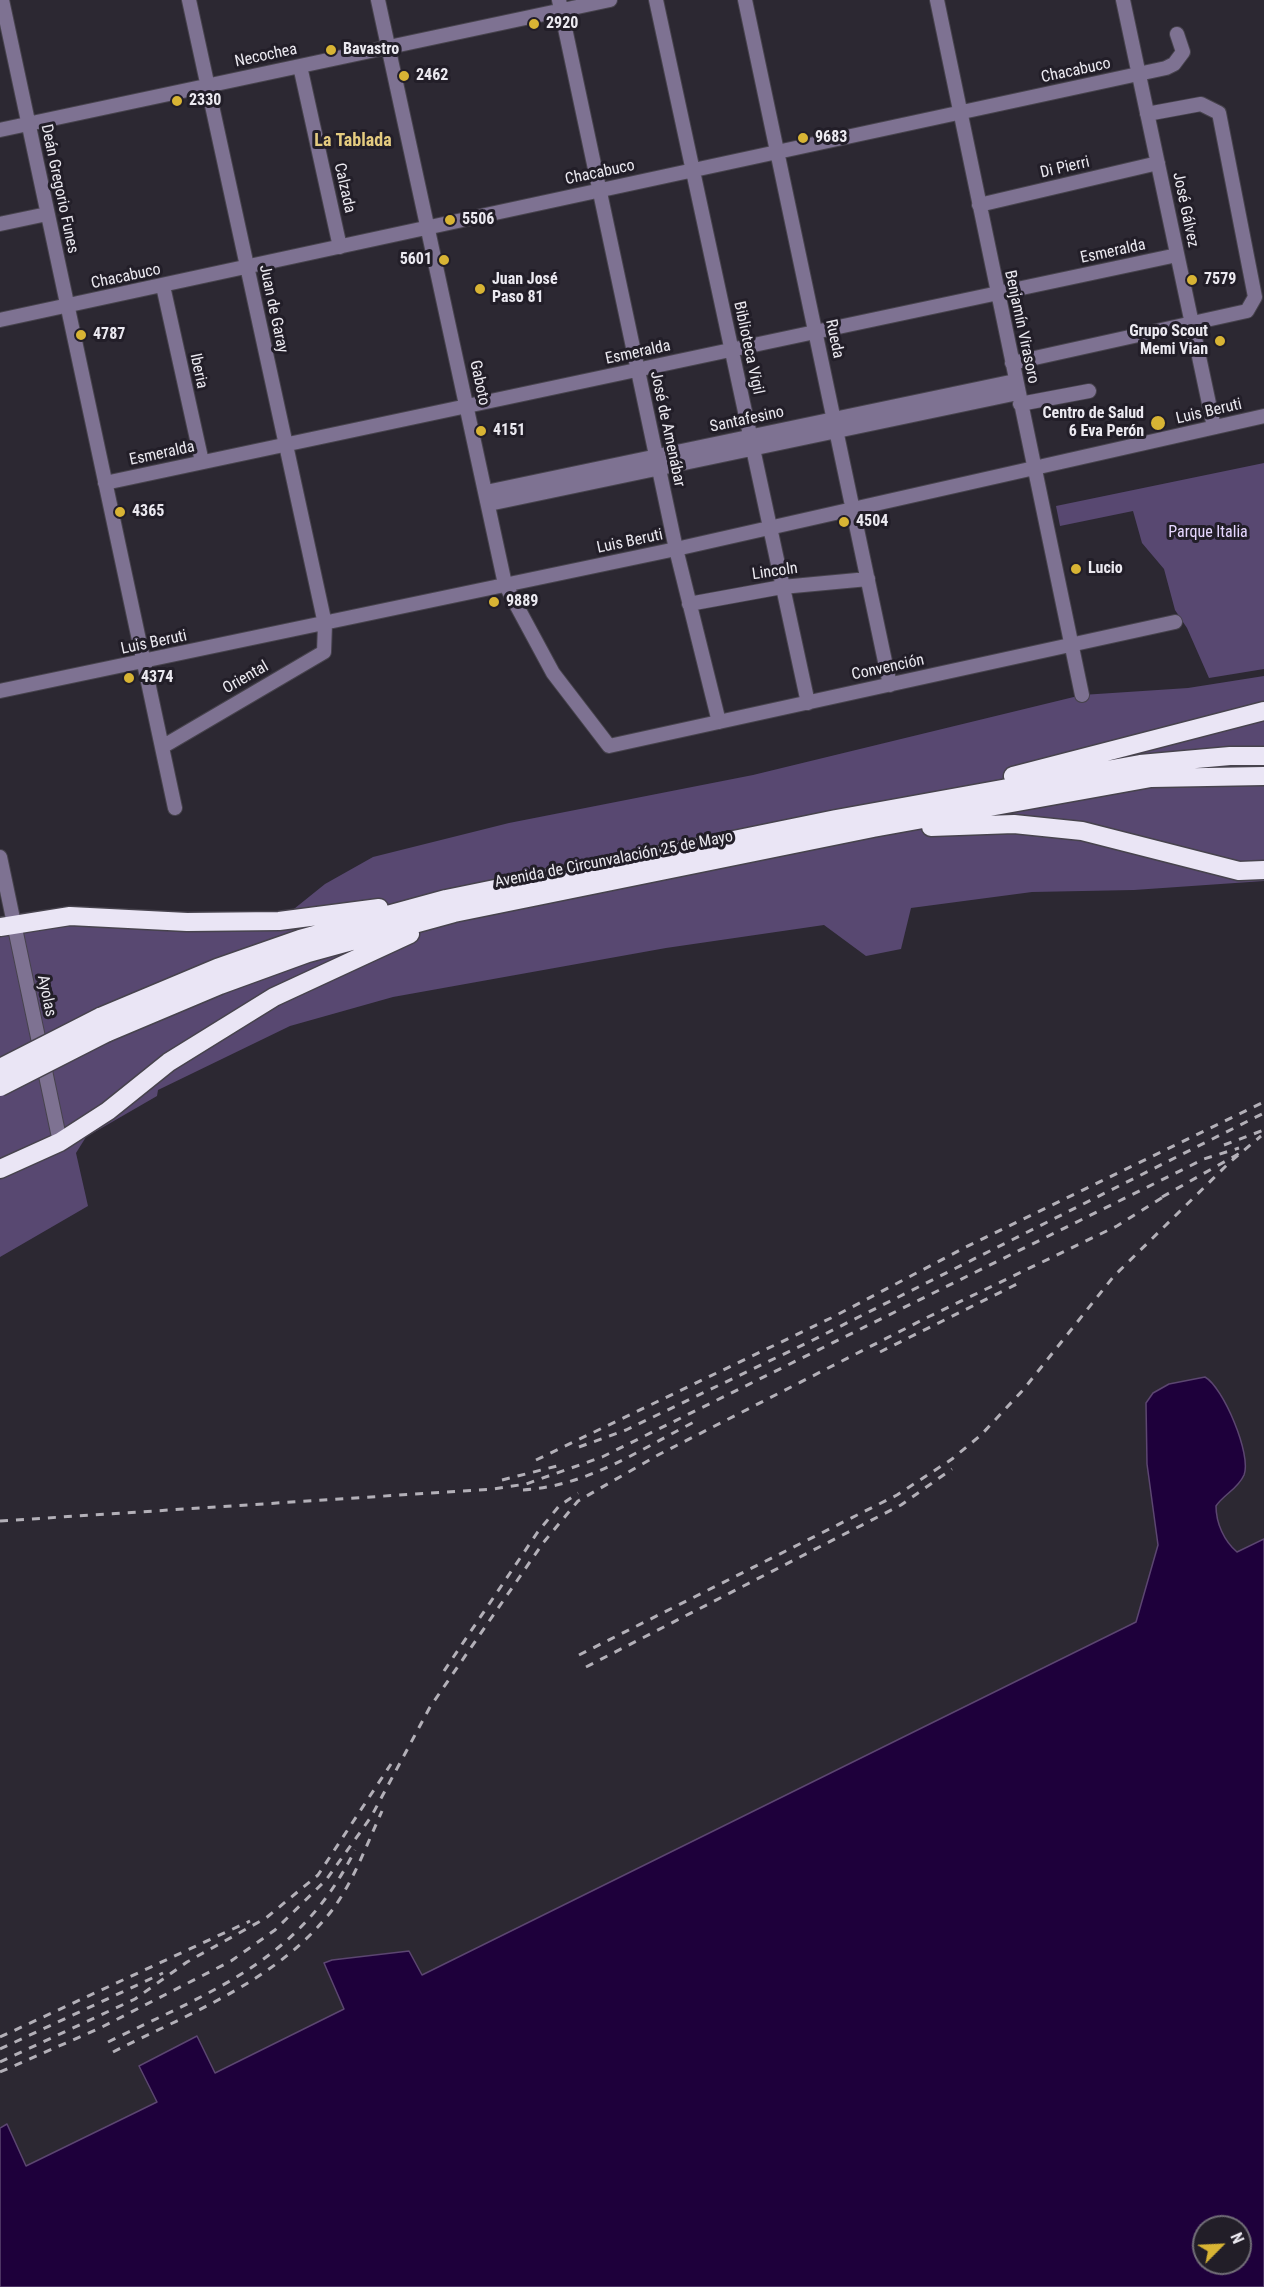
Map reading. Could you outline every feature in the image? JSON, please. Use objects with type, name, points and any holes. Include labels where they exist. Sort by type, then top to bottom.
[{"type":"highway","points":[[900,808],[1102,752],[1264,711]]},
{"type":"highway","name":"Avenida de Circunvalación 25 de Mayo","points":[[0,1068],[103,1025],[450,906],[900,808],[1140,764],[1230,756],[1264,756]]},
{"type":"highway","name":"Avenida de Circunvalación 25 de Mayo","points":[[450,906],[1151,778],[1264,776]]},
{"type":"highway","points":[[873,828],[1014,824],[1082,831],[1239,871],[1264,870]]},
{"type":"highway","points":[[7,926],[70,916],[187,922],[279,921],[450,906]]},
{"type":"highway","points":[[0,1169],[60,1142],[108,1111],[169,1062],[274,997],[450,906]]},
{"type":"highway","name":"Avenida de Circunvalación 25 de Mayo","points":[[0,1087],[103,1025]]},
{"type":"street","name":"Deán Gregorio Funes","points":[[2,0],[175,808]]},
{"type":"street","name":"Juan de Garay","points":[[189,0],[325,624]]},
{"type":"street","name":"Gaboto","points":[[378,0],[468,405],[505,584],[553,673],[609,746]]},
{"type":"street","name":"Necochea","points":[[0,130],[389,47],[560,5],[610,0]]},
{"type":"street","name":"Biblioteca Vigil","points":[[656,0],[808,703]]},
{"type":"street","name":"Rueda","points":[[745,0],[890,685]]},
{"type":"street","name":"Benjamín Virasoro","points":[[937,0],[1082,695]]},
{"type":"street","name":"José Gálvez","points":[[1123,0],[1214,427]]},
{"type":"street","name":"José de Amenábar","points":[[560,5],[688,604],[719,722]]},
{"type":"street","name":"Chacabuco","points":[[0,320],[1139,74],[1174,64],[1183,52],[1177,34]]},
{"type":"street","name":"Calzada","points":[[300,66],[340,247]]},
{"type":"street","points":[[1012,363],[1247,311],[1255,297],[1219,113],[1201,104],[1147,114]]},
{"type":"street","name":"Di Pierri","points":[[979,205],[1158,163]]},
{"type":"street","points":[[0,224],[47,214]]},
{"type":"street","name":"Esmeralda","points":[[105,483],[1177,255]]},
{"type":"street","name":"Iberia","points":[[163,286],[202,462]]},
{"type":"street","name":"Santafesino","points":[[488,498],[835,425],[1018,393],[1089,391]]},
{"type":"street","name":"Luis Beruti","points":[[0,691],[676,549],[1034,470],[1264,416]]},
{"type":"street","name":"Lincoln","points":[[688,604],[782,587],[868,579]]},
{"type":"street","name":"Convención","points":[[609,746],[1175,622]]},
{"type":"street","name":"Oriental","points":[[162,747],[324,652],[325,624]]},
{"type":"street","name":"Ayolas","points":[[0,857],[7,926],[60,1142]]},
{"type":"green space","name":"Parque Italia","points":[[1264,463],[1264,669],[1209,678],[1187,628],[1175,610],[1164,569],[1142,543],[1133,511],[1060,526],[1056,506]]},
{"type":"green space","points":[[1264,676],[1264,881],[1134,890],[1032,892],[911,908],[901,949],[866,956],[824,925],[666,948],[393,997],[290,1026],[158,1090],[157,1096],[86,1137],[76,1153],[88,1206],[0,1257],[0,927],[15,924],[279,921],[325,884],[373,857],[509,823],[753,775],[1082,695],[1188,688]]},
{"type":"shaded area","points":[[1205,1377],[1212,1383],[1234,1422],[1244,1453],[1245,1465],[1241,1480],[1216,1506],[1219,1525],[1228,1543],[1237,1552],[1264,1539],[1264,2287],[0,2287],[0,2128],[7,2124],[26,2166],[157,2102],[139,2066],[197,2036],[215,2073],[344,2009],[324,1963],[332,1960],[409,1951],[422,1975],[1136,1622],[1158,1545],[1147,1464],[1146,1403],[1153,1393],[1169,1384]]},
{"type":"railway","points":[[536,1460],[831,1318],[966,1247],[1264,1102]]},
{"type":"railway","points":[[579,1447],[626,1430],[813,1340],[1264,1113]]},
{"type":"railway","points":[[1224,1145],[1264,1130]]},
{"type":"railway","points":[[579,1655],[897,1495],[952,1459],[981,1435],[1023,1390],[1114,1276],[1230,1162],[1261,1136]]},
{"type":"railway","points":[[0,1521],[493,1489],[526,1484],[602,1457],[1204,1159],[1239,1148]]},
{"type":"railway","points":[[1162,1197],[1240,1153]]},
{"type":"railway","points":[[0,2072],[100,2028],[231,1961],[275,1930],[326,1880],[371,1817],[430,1707],[543,1543],[578,1501],[658,1455],[928,1317],[1117,1226],[1168,1194]]},
{"type":"railway","points":[[880,1352],[1017,1284]]},
{"type":"railway","points":[[523,1490],[569,1482],[591,1474],[633,1455],[696,1421]]},
{"type":"railway","points":[[502,1480],[557,1466]]},
{"type":"railway","points":[[586,1667],[901,1505],[952,1469]]},
{"type":"railway","points":[[444,1671],[537,1533],[559,1506],[578,1493]]},
{"type":"railway","points":[[0,2062],[135,1999],[187,1962],[266,1918],[318,1875],[391,1764]]},
{"type":"railway","points":[[113,2052],[232,1992],[287,1956],[333,1909],[360,1862],[382,1811]]},
{"type":"railway","points":[[108,2042],[217,1988],[280,1946],[308,1920],[333,1888],[355,1850]]},
{"type":"railway","points":[[0,2037],[250,1921]]},
{"type":"railway","points":[[0,2049],[163,1973]]},
{"type":"place","name":"2920","points":[[534,24]]},
{"type":"place","name":"Bavastro","points":[[331,50]]},
{"type":"place","name":"2462","points":[[404,76]]},
{"type":"place","name":"2330","points":[[177,101]]},
{"type":"place","name":"9683","points":[[803,138]]},
{"type":"place","name":"5506","points":[[450,220]]},
{"type":"place","name":"5601","points":[[444,260]]},
{"type":"place","name":"7579","points":[[1192,280]]},
{"type":"place","name":"Juan José Paso 81","points":[[480,289]]},
{"type":"place","name":"4787","points":[[81,335]]},
{"type":"place","name":"Grupo Scout Memi Vian","points":[[1220,341]]},
{"type":"place","name":"Centro de Salud 6 Eva Perón","points":[[1158,423]]},
{"type":"place","name":"4151","points":[[481,431]]},
{"type":"place","name":"4365","points":[[120,512]]},
{"type":"place","name":"4504","points":[[844,522]]},
{"type":"place","name":"Lucio","points":[[1076,569]]},
{"type":"place","name":"9889","points":[[494,602]]},
{"type":"place","name":"4374","points":[[129,678]]},
{"type":"district","name":"La Tablada","points":[[353,141]]}]
